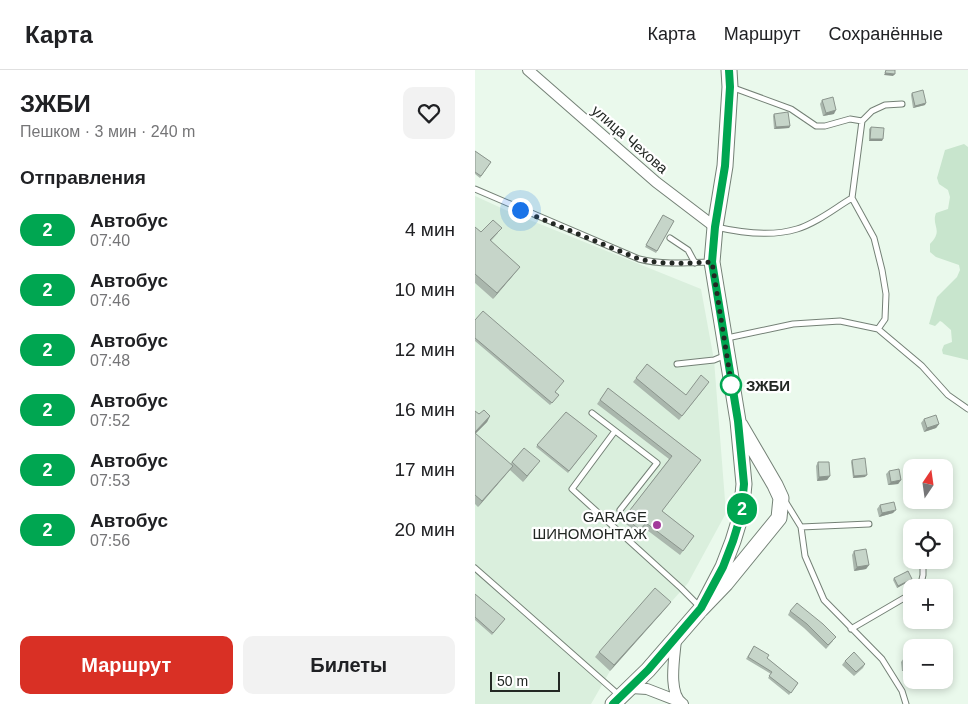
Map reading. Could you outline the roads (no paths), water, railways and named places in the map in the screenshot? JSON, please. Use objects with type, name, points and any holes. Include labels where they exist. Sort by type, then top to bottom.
[{"type":"street","name":"улица Чехова","points":[[528,70],[656,182],[715,227]]},
{"type":"street","points":[[701,608],[726,558],[741,515],[744,484],[738,421],[712,262],[715,227],[725,166],[730,87],[729,70]]},
{"type":"street","points":[[621,696],[676,638],[701,608],[727,584],[779,518],[781,498],[738,421]]},
{"type":"street","points":[[676,638],[673,685],[679,703]]},
{"type":"street","points":[[621,696],[647,689],[679,703]]},
{"type":"lane","points":[[730,87],[791,109],[816,126],[825,126],[850,119],[862,121]]},
{"type":"lane","points":[[878,329],[885,319],[886,294],[882,270],[874,238],[852,198],[862,121],[872,111],[885,105],[902,104]]},
{"type":"lane","points":[[475,189],[639,259],[649,262],[712,262]]},
{"type":"lane","points":[[715,227],[747,234],[797,229],[852,198]]},
{"type":"lane","points":[[670,238],[688,250],[695,263]]},
{"type":"lane","points":[[724,339],[793,324],[840,321],[878,329],[922,366],[948,395],[968,410]]},
{"type":"lane","points":[[677,364],[714,360],[726,355]]},
{"type":"lane","points":[[592,413],[657,463],[621,510]]},
{"type":"lane","points":[[615,431],[572,489],[701,608]]},
{"type":"lane","points":[[775,485],[801,527],[805,556],[823,600],[882,659],[902,691],[906,704]]},
{"type":"lane","points":[[801,527],[869,524]]},
{"type":"lane","points":[[475,568],[621,696]]},
{"type":"lane","points":[[851,630],[903,599]]},
{"type":"place","name":"ЗЖБИ","points":[[731,385]]},
{"type":"place","name":"GARAGE ШИНОМОНТАЖ","points":[[657,525]]}]
